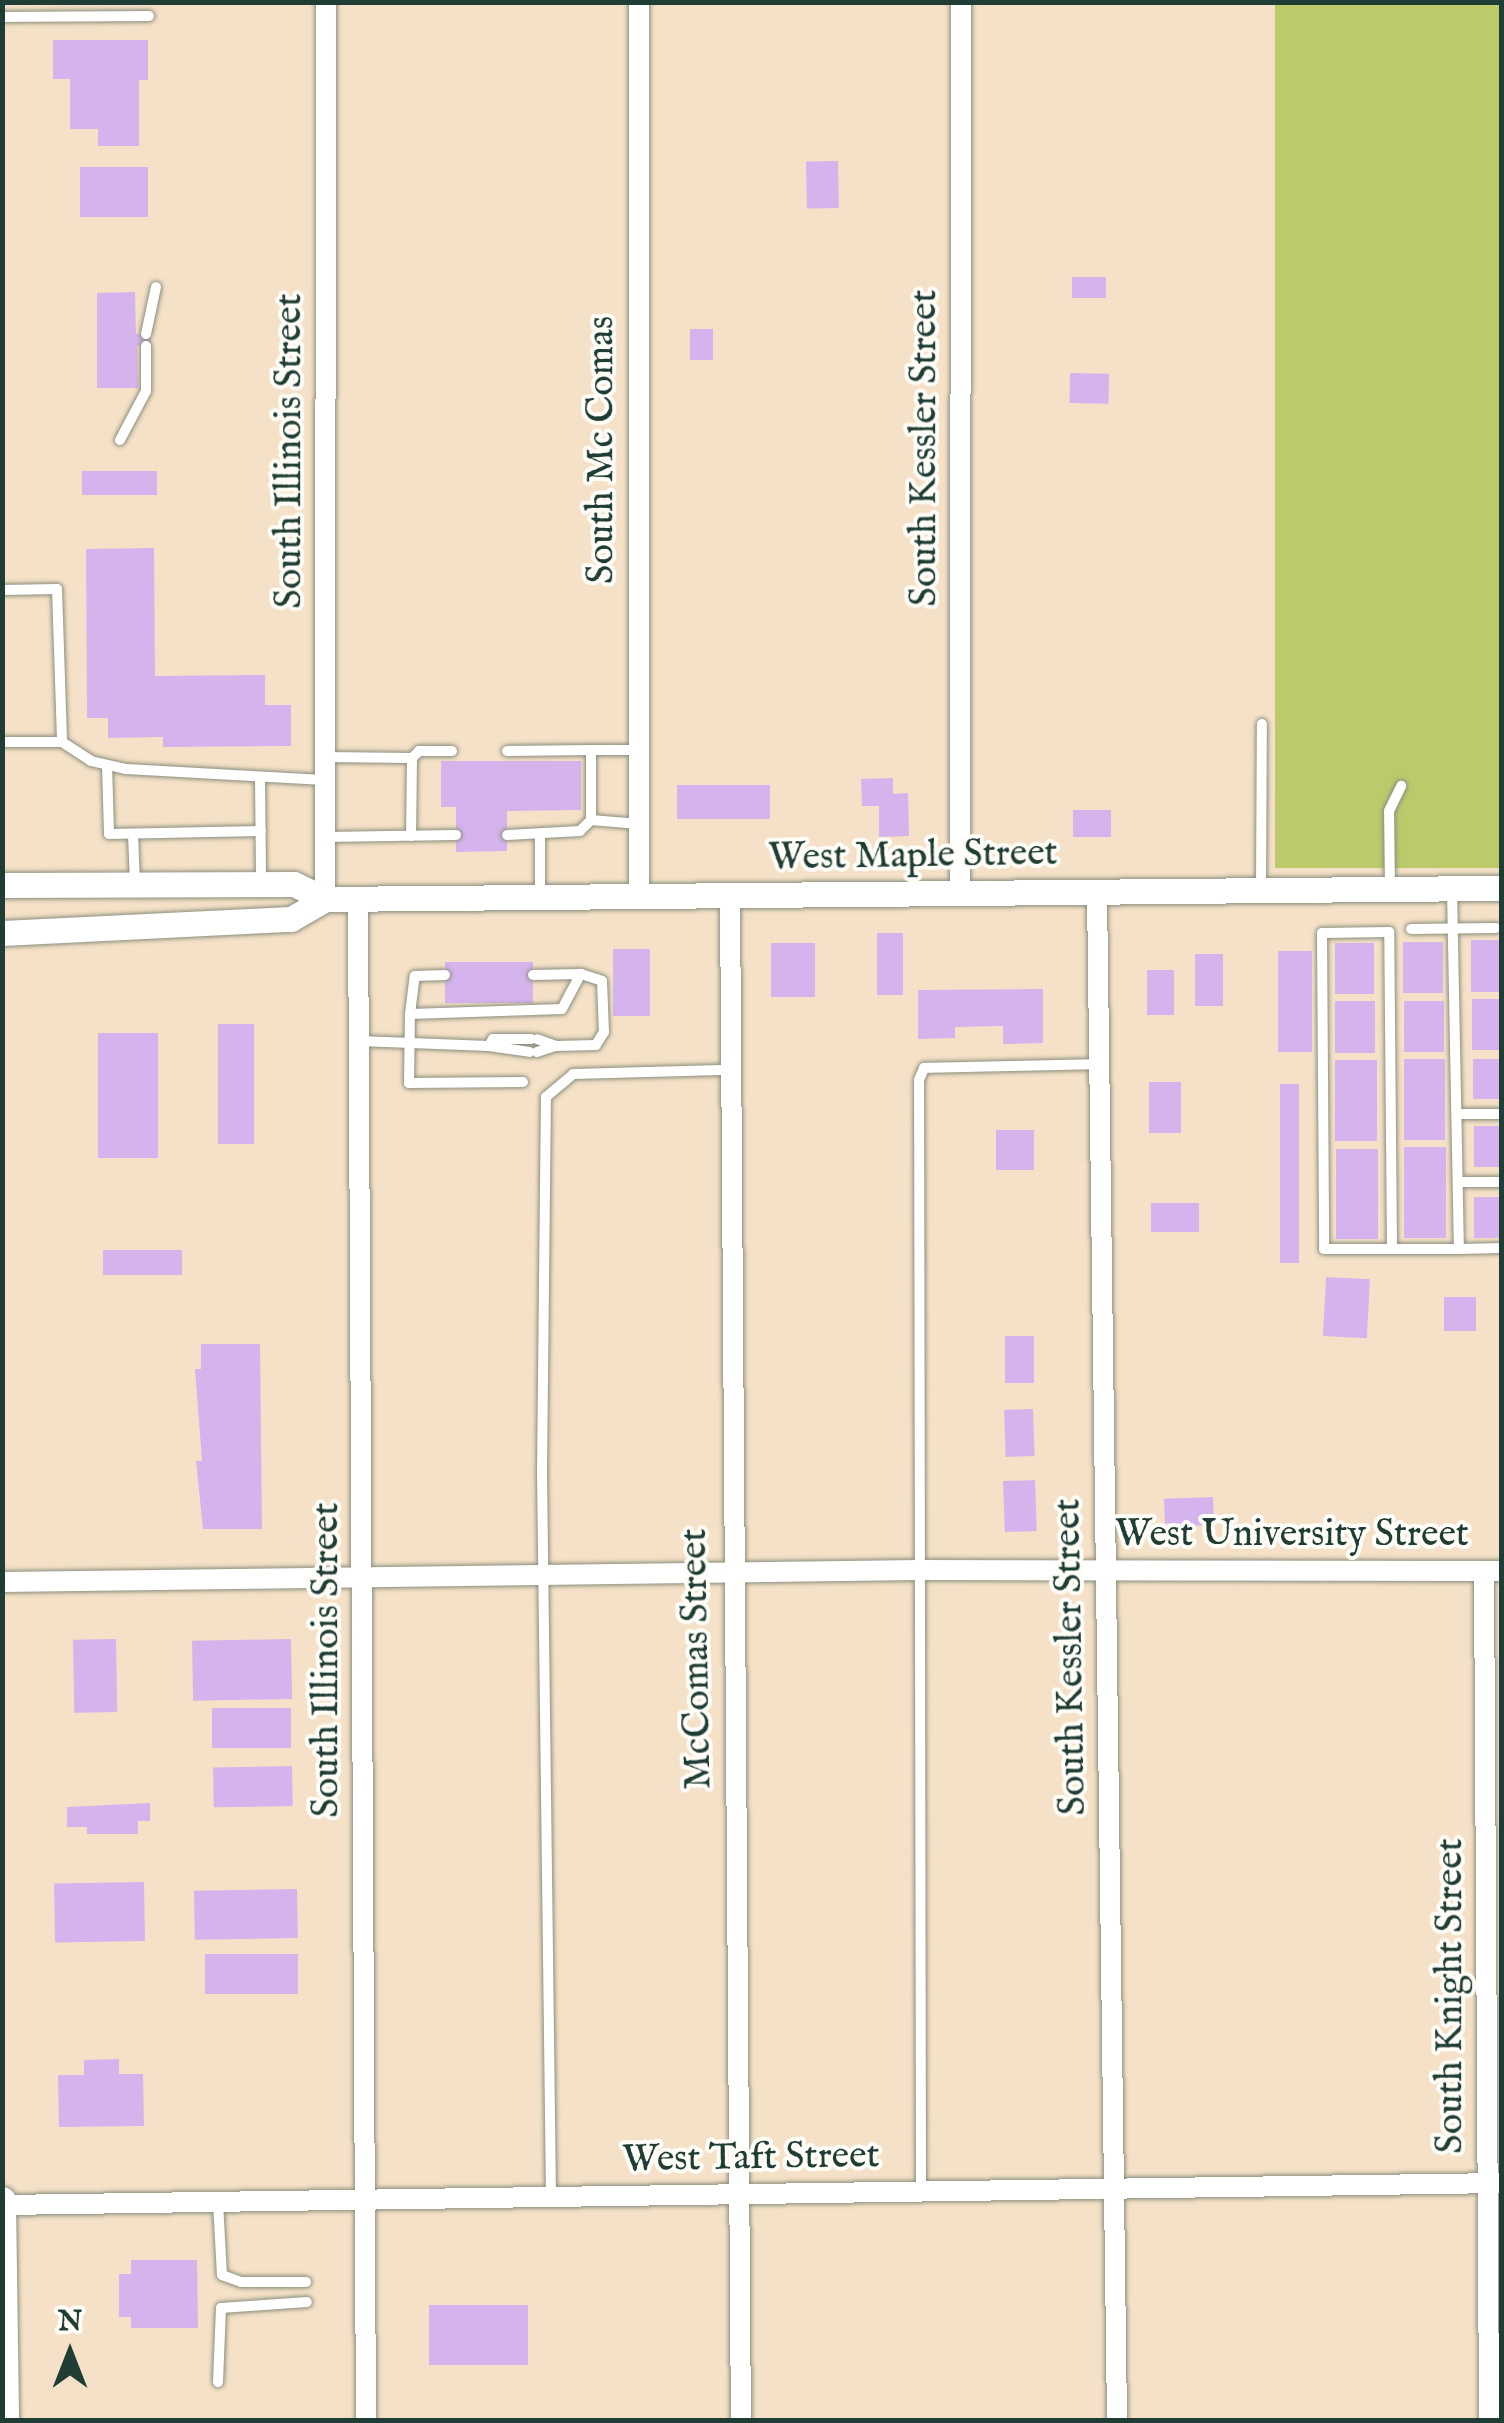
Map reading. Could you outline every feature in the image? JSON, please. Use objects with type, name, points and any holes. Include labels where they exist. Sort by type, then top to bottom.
[{"type":"main road","points":[[2,2203],[5,2420]]},
{"type":"street","name":"South Illinois Street","points":[[325,899],[326,2]]},
{"type":"street","name":"South Mc Comas","points":[[638,2],[639,898]]},
{"type":"street","name":"South Kessler Street","points":[[960,894],[962,2]]},
{"type":"street","name":"West Maple Street","points":[[2,885],[294,884],[325,899],[1502,888]]},
{"type":"street","name":"South Kessler Street","points":[[1097,892],[1117,2420]]},
{"type":"street","name":"McComas Street","points":[[730,896],[741,2420]]},
{"type":"street","name":"West Maple Street","points":[[2,933],[291,918],[325,899]]},
{"type":"street","name":"South Illinois Street","points":[[358,899],[366,2420]]},
{"type":"street","name":"West University Street","points":[[2,1582],[920,1570],[1493,1572]]},
{"type":"street","name":"South Knight Street","points":[[1489,2420],[1494,2184],[1493,1572]]},
{"type":"street","name":"West Taft Street","points":[[2,2203],[1494,2184]]},
{"type":"lane","points":[[2,17],[149,16]]},
{"type":"lane","points":[[120,440],[146,391],[146,340],[156,287]]},
{"type":"lane","points":[[2,590],[57,589],[62,742]]},
{"type":"lane","points":[[1261,890],[1262,724]]},
{"type":"lane","points":[[2,742],[62,742],[107,765],[325,780]]},
{"type":"lane","points":[[507,835],[580,831],[591,820],[591,750]]},
{"type":"lane","points":[[507,751],[639,750]]},
{"type":"lane","points":[[411,836],[412,758],[419,751],[452,751]]},
{"type":"lane","points":[[326,758],[412,758]]},
{"type":"lane","points":[[107,765],[109,834],[261,832]]},
{"type":"lane","points":[[260,778],[261,884]]},
{"type":"lane","points":[[1390,889],[1389,811],[1401,786]]},
{"type":"lane","points":[[591,820],[639,824]]},
{"type":"lane","points":[[133,834],[135,884]]},
{"type":"lane","points":[[325,837],[456,835]]},
{"type":"lane","points":[[540,835],[540,898]]},
{"type":"lane","points":[[1452,888],[1460,1249]]},
{"type":"lane","points":[[1412,929],[1496,928]]},
{"type":"lane","points":[[1392,1249],[1389,932],[1322,933],[1324,1249],[1392,1249],[1460,1249],[1502,1248]]},
{"type":"lane","points":[[359,1041],[410,1039],[489,1046],[494,1052],[596,1045],[604,1032],[602,982],[581,974],[533,975]]},
{"type":"lane","points":[[410,1014],[562,1009],[581,974]]},
{"type":"lane","points":[[445,976],[414,976],[410,1083],[523,1082]]},
{"type":"lane","points":[[489,1046],[493,1039],[534,1039],[556,1046]]},
{"type":"lane","points":[[921,2192],[921,1072],[1099,1064]]},
{"type":"lane","points":[[552,2197],[543,1575],[546,1097],[573,1074],[730,1070]]},
{"type":"lane","points":[[1457,1114],[1502,1114]]},
{"type":"lane","points":[[1458,1182],[1502,1182]]},
{"type":"lane","points":[[218,2202],[222,2275],[241,2282],[306,2282]]},
{"type":"lane","points":[[218,2382],[218,2313],[224,2306],[307,2302]]},
{"type":"green space","points":[[1275,3],[1501,3],[1501,868],[1275,868]]},
{"type":"building","points":[[53,40],[148,40],[148,80],[139,80],[139,146],[98,146],[98,129],[70,129],[70,79],[53,79]]},
{"type":"building","points":[[838,161],[839,208],[807,209],[806,162]]},
{"type":"building","points":[[80,167],[148,167],[148,217],[80,217]]},
{"type":"building","points":[[1072,277],[1106,277],[1106,298],[1072,298]]},
{"type":"building","points":[[135,292],[136,334],[151,334],[151,346],[137,346],[138,388],[97,388],[97,293]]},
{"type":"building","points":[[690,329],[713,329],[713,360],[690,360]]},
{"type":"building","points":[[1070,373],[1109,374],[1108,404],[1069,403]]},
{"type":"building","points":[[82,471],[157,471],[157,495],[82,495]]},
{"type":"building","points":[[154,548],[155,676],[265,675],[265,705],[291,705],[291,746],[163,747],[163,737],[108,738],[108,718],[87,718],[86,549]]},
{"type":"building","points":[[441,761],[581,761],[581,810],[507,811],[507,851],[456,852],[456,807],[441,807]]},
{"type":"building","points":[[893,778],[893,794],[908,793],[909,836],[879,837],[879,806],[862,806],[861,779]]},
{"type":"building","points":[[677,785],[770,785],[770,819],[677,819]]},
{"type":"building","points":[[1073,810],[1111,810],[1111,837],[1073,837]]},
{"type":"building","points":[[877,933],[903,933],[903,995],[877,995]]},
{"type":"building","points":[[1471,940],[1502,940],[1502,992],[1471,992]]},
{"type":"building","points":[[1403,942],[1443,942],[1443,993],[1403,993]]},
{"type":"building","points":[[771,943],[815,943],[815,997],[771,997]]},
{"type":"building","points":[[1335,943],[1374,943],[1374,994],[1335,994]]},
{"type":"building","points":[[613,949],[650,949],[650,1016],[613,1016]]},
{"type":"building","points":[[1278,951],[1312,951],[1312,1052],[1278,1052]]},
{"type":"building","points":[[1195,954],[1223,954],[1223,1006],[1195,1006]]},
{"type":"building","points":[[445,962],[533,962],[533,1003],[445,1003]]},
{"type":"building","points":[[1147,970],[1174,970],[1174,1015],[1147,1015]]},
{"type":"building","points":[[1043,989],[1043,1043],[1003,1044],[1003,1026],[955,1027],[955,1038],[918,1039],[918,990]]},
{"type":"building","points":[[1472,999],[1502,999],[1502,1050],[1472,1050]]},
{"type":"building","points":[[1335,1001],[1375,1001],[1375,1053],[1335,1053]]},
{"type":"building","points":[[1404,1001],[1444,1001],[1444,1052],[1404,1052]]},
{"type":"building","points":[[218,1024],[254,1024],[254,1144],[218,1144]]},
{"type":"building","points":[[98,1033],[158,1033],[158,1158],[98,1158]]},
{"type":"building","points":[[1404,1059],[1445,1059],[1445,1140],[1404,1140]]},
{"type":"building","points":[[1473,1059],[1502,1059],[1502,1099],[1473,1099]]},
{"type":"building","points":[[1335,1060],[1377,1060],[1377,1141],[1335,1141]]},
{"type":"building","points":[[1149,1082],[1181,1082],[1181,1133],[1149,1133]]},
{"type":"building","points":[[1280,1084],[1299,1084],[1299,1263],[1280,1263]]},
{"type":"building","points":[[1474,1126],[1502,1126],[1502,1167],[1474,1167]]},
{"type":"building","points":[[996,1130],[1034,1130],[1034,1170],[996,1170]]},
{"type":"building","points":[[1404,1147],[1446,1147],[1446,1238],[1404,1238]]},
{"type":"building","points":[[1336,1149],[1378,1149],[1378,1239],[1336,1239]]},
{"type":"building","points":[[1474,1197],[1502,1197],[1502,1238],[1474,1238]]},
{"type":"building","points":[[1151,1203],[1199,1203],[1199,1232],[1151,1232]]},
{"type":"building","points":[[103,1250],[182,1250],[182,1275],[103,1275]]},
{"type":"building","points":[[1326,1277],[1370,1279],[1367,1338],[1323,1336]]},
{"type":"building","points":[[1444,1297],[1476,1297],[1476,1331],[1444,1331]]},
{"type":"building","points":[[1005,1336],[1034,1336],[1034,1383],[1005,1383]]},
{"type":"building","points":[[201,1344],[260,1344],[262,1529],[203,1529],[196,1461],[202,1461],[195,1369],[201,1369]]},
{"type":"building","points":[[1033,1409],[1035,1456],[1006,1457],[1004,1410]]},
{"type":"building","points":[[1035,1480],[1037,1531],[1005,1532],[1003,1481]]},
{"type":"building","points":[[1213,1497],[1214,1525],[1165,1527],[1164,1499]]},
{"type":"building","points":[[116,1639],[117,1712],[74,1713],[73,1640]]},
{"type":"building","points":[[291,1639],[292,1699],[193,1701],[192,1641]]},
{"type":"building","points":[[212,1708],[291,1708],[291,1748],[212,1748]]},
{"type":"building","points":[[292,1766],[293,1806],[214,1807],[213,1767]]},
{"type":"building","points":[[150,1803],[150,1821],[138,1821],[138,1834],[87,1834],[87,1827],[67,1827],[67,1807]]},
{"type":"building","points":[[144,1882],[145,1941],[55,1943],[54,1884]]},
{"type":"building","points":[[297,1889],[298,1938],[195,1940],[194,1891]]},
{"type":"building","points":[[205,1954],[298,1954],[298,1994],[205,1994]]},
{"type":"building","points":[[119,2059],[119,2074],[143,2074],[144,2126],[59,2127],[58,2075],[84,2075],[84,2060]]},
{"type":"building","points":[[131,2260],[197,2260],[198,2328],[131,2328],[131,2317],[119,2317],[119,2274],[131,2274]]},
{"type":"building","points":[[429,2305],[528,2305],[528,2365],[429,2365]]}]
